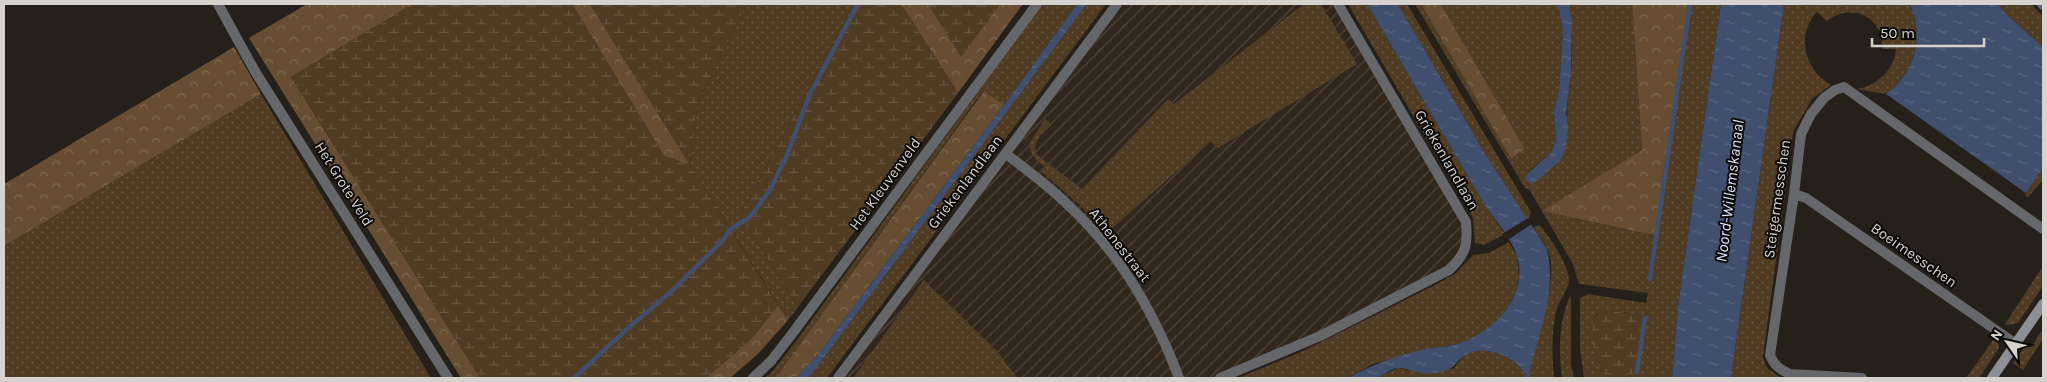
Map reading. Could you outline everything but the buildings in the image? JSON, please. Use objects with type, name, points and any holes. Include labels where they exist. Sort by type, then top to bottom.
[{"type":"street","name":"Het Grote Veld","points":[[218,4],[256,73],[448,378]]},
{"type":"street","name":"Het Kleuvenveld","points":[[753,378],[771,361],[792,334],[1037,4]]},
{"type":"street","name":"Griekenlandlaan","points":[[838,378],[1117,4]]},
{"type":"street","name":"Griekenlandlaan","points":[[1220,378],[1320,336],[1449,270],[1459,260],[1466,247],[1466,222],[1338,4]]},
{"type":"street","name":"Steigermesschen","points":[[1862,378],[1790,374],[1774,364],[1770,355],[1801,134],[1811,114],[1824,98],[1835,90],[1844,87],[2043,229]]},
{"type":"street","name":"Athenestraat","points":[[1006,154],[1070,206],[1104,245],[1137,290],[1152,316],[1179,378]]},
{"type":"street","name":"Boeimesschen","points":[[1794,194],[1806,198],[2016,344]]},
{"type":"street","points":[[1992,378],[2043,304]]},
{"type":"shaded area","points":[[1117,4],[1338,4],[1467,234],[1449,270],[1220,378],[838,378]]},
{"type":"green space","points":[[307,4],[413,4],[291,77],[480,378],[461,378],[249,38]]},
{"type":"green space","points":[[413,4],[572,4],[664,156],[689,164],[590,4],[747,4],[698,102],[690,165],[778,305],[751,339],[706,378],[480,378],[291,77]]},
{"type":"green space","points":[[572,4],[590,4],[690,165],[664,156]]},
{"type":"green space","points":[[747,4],[854,4],[740,215],[798,307],[788,320],[690,165],[698,102]]},
{"type":"green space","points":[[854,4],[901,4],[958,93],[798,307],[740,215]]},
{"type":"green space","points":[[901,4],[928,4],[961,56],[1000,4],[1023,4],[958,93]]},
{"type":"green space","points":[[928,4],[1000,4],[961,57]]},
{"type":"green space","points":[[1042,4],[1077,4],[1004,105],[983,91],[779,373],[773,378],[764,378],[772,372],[797,340]]},
{"type":"green space","points":[[1087,4],[1106,4],[827,378],[809,378]]},
{"type":"green space","points":[[1304,4],[1321,4],[1357,64],[1218,148],[1211,141],[1108,232],[1104,232],[1082,207],[1042,172],[1045,166],[1034,157],[1029,144],[1045,119],[1050,123],[1037,141],[1036,154],[1082,189],[1168,99],[1174,104]]},
{"type":"green space","points":[[1348,4],[1367,4],[1486,207],[1505,234],[1484,245],[1475,243],[1473,218]]},
{"type":"green space","points":[[1398,4],[1407,4],[1531,212],[1528,220],[1484,152]]},
{"type":"green space","points":[[1415,4],[1421,4],[1511,159],[1525,149],[1441,4],[1558,4],[1563,31],[1559,89],[1554,112],[1556,140],[1551,153],[1529,171],[1534,183],[1568,124],[1567,105],[1572,48],[1569,4],[1632,4],[1642,150],[1543,211],[1656,236],[1690,4],[1721,4],[1678,306],[1672,378],[1625,378],[1637,372],[1645,318],[1628,313],[1599,312],[1594,318],[1593,340],[1601,371],[1610,378],[1584,378],[1580,349],[1580,298],[1588,294],[1646,303],[1648,293],[1579,284],[1573,264],[1529,189],[1525,188]]},
{"type":"green space","points":[[1421,4],[1441,4],[1525,149],[1511,159]]},
{"type":"green space","points":[[1632,4],[1690,4],[1657,236],[1542,211],[1642,150]]},
{"type":"green space","points":[[1784,4],[1910,4],[1917,29],[1917,41],[1910,65],[1904,76],[1886,94],[1856,89],[1871,85],[1883,76],[1892,63],[1896,49],[1882,49],[1878,28],[1865,16],[1856,13],[1836,15],[1827,21],[1817,12],[1810,21],[1806,31],[1805,42],[1809,62],[1822,79],[1831,85],[1812,99],[1793,132],[1763,357],[1767,368],[1781,378],[1731,378]]},
{"type":"green space","points":[[1998,4],[2031,4],[2043,16],[2043,47],[2007,15]]},
{"type":"green space","points":[[234,47],[261,94],[4,246],[4,184]]},
{"type":"green space","points":[[984,91],[1004,105],[817,356],[796,378],[773,378],[779,373]]},
{"type":"green space","points":[[261,94],[431,378],[4,378],[4,246]]},
{"type":"green space","points":[[2043,168],[2043,180],[2028,197],[2025,195]]},
{"type":"green space","points":[[1540,225],[1566,266],[1569,280],[1557,308],[1554,325],[1552,352],[1554,378],[1375,378],[1398,368],[1408,370],[1453,369],[1464,356],[1471,352],[1479,351],[1497,353],[1513,361],[1524,373],[1544,312],[1551,278],[1551,263],[1548,250],[1533,227]]},
{"type":"green space","points":[[1509,242],[1517,256],[1519,275],[1517,289],[1510,304],[1500,317],[1480,335],[1458,344],[1425,350],[1373,364],[1348,378],[1238,378],[1303,351],[1439,283],[1456,273],[1473,255],[1489,253]]},
{"type":"green space","points":[[2043,266],[2043,286],[2018,323],[2005,324]]},
{"type":"green space","points":[[924,280],[998,352],[1017,378],[853,378]]},
{"type":"green space","points":[[1571,294],[1571,365],[1574,378],[1562,378],[1560,335],[1564,314]]},
{"type":"green space","points":[[778,305],[788,320],[758,354],[730,378],[706,378],[751,339]]},
{"type":"green space","points":[[1610,311],[1634,314],[1645,318],[1637,372],[1622,378],[1611,378],[1605,375],[1597,361],[1593,342],[1594,318],[1599,312]]},
{"type":"green space","points":[[2043,329],[2043,339],[2023,370],[2013,363],[2024,348],[2032,346]]},
{"type":"green space","points":[[1994,339],[1998,343],[1999,348],[1979,378],[1966,378]]},
{"type":"water","points":[[1077,4],[1087,4],[809,378],[796,378],[817,356]]},
{"type":"water","points":[[1367,4],[1398,4],[1484,152],[1547,249],[1550,281],[1546,312],[1529,374],[1524,373],[1520,367],[1506,357],[1489,351],[1480,351],[1471,352],[1448,370],[1436,373],[1427,374],[1399,368],[1375,378],[1348,378],[1376,364],[1396,357],[1460,343],[1485,330],[1506,310],[1513,298],[1518,285],[1519,271],[1517,256],[1511,243],[1486,207]]},
{"type":"water","points":[[1558,4],[1569,4],[1572,22],[1571,75],[1566,113],[1568,124],[1566,148],[1560,161],[1534,183],[1528,182],[1525,178],[1529,172],[1551,153],[1556,140],[1554,112],[1559,89],[1563,31]]},
{"type":"water","name":"Noord-Willemskanaal","points":[[1721,4],[1784,4],[1731,378],[1672,378],[1678,306]]},
{"type":"water","points":[[1910,4],[1998,4],[2007,15],[2043,47],[2043,168],[2026,193],[1886,94],[1904,76],[1914,54],[1917,29]]},
{"type":"pier","points":[[1528,218],[1532,224],[1506,241],[1502,234]]},
{"type":"waterway","points":[[574,378],[674,289],[725,238],[729,230],[750,217],[770,190],[787,155],[810,94],[858,4]]},
{"type":"waterway","points":[[1650,279],[1690,4]]},
{"type":"waterway","points":[[1637,372],[1645,318]]},
{"type":"waterway","points":[[1527,378],[1528,374]]}]
